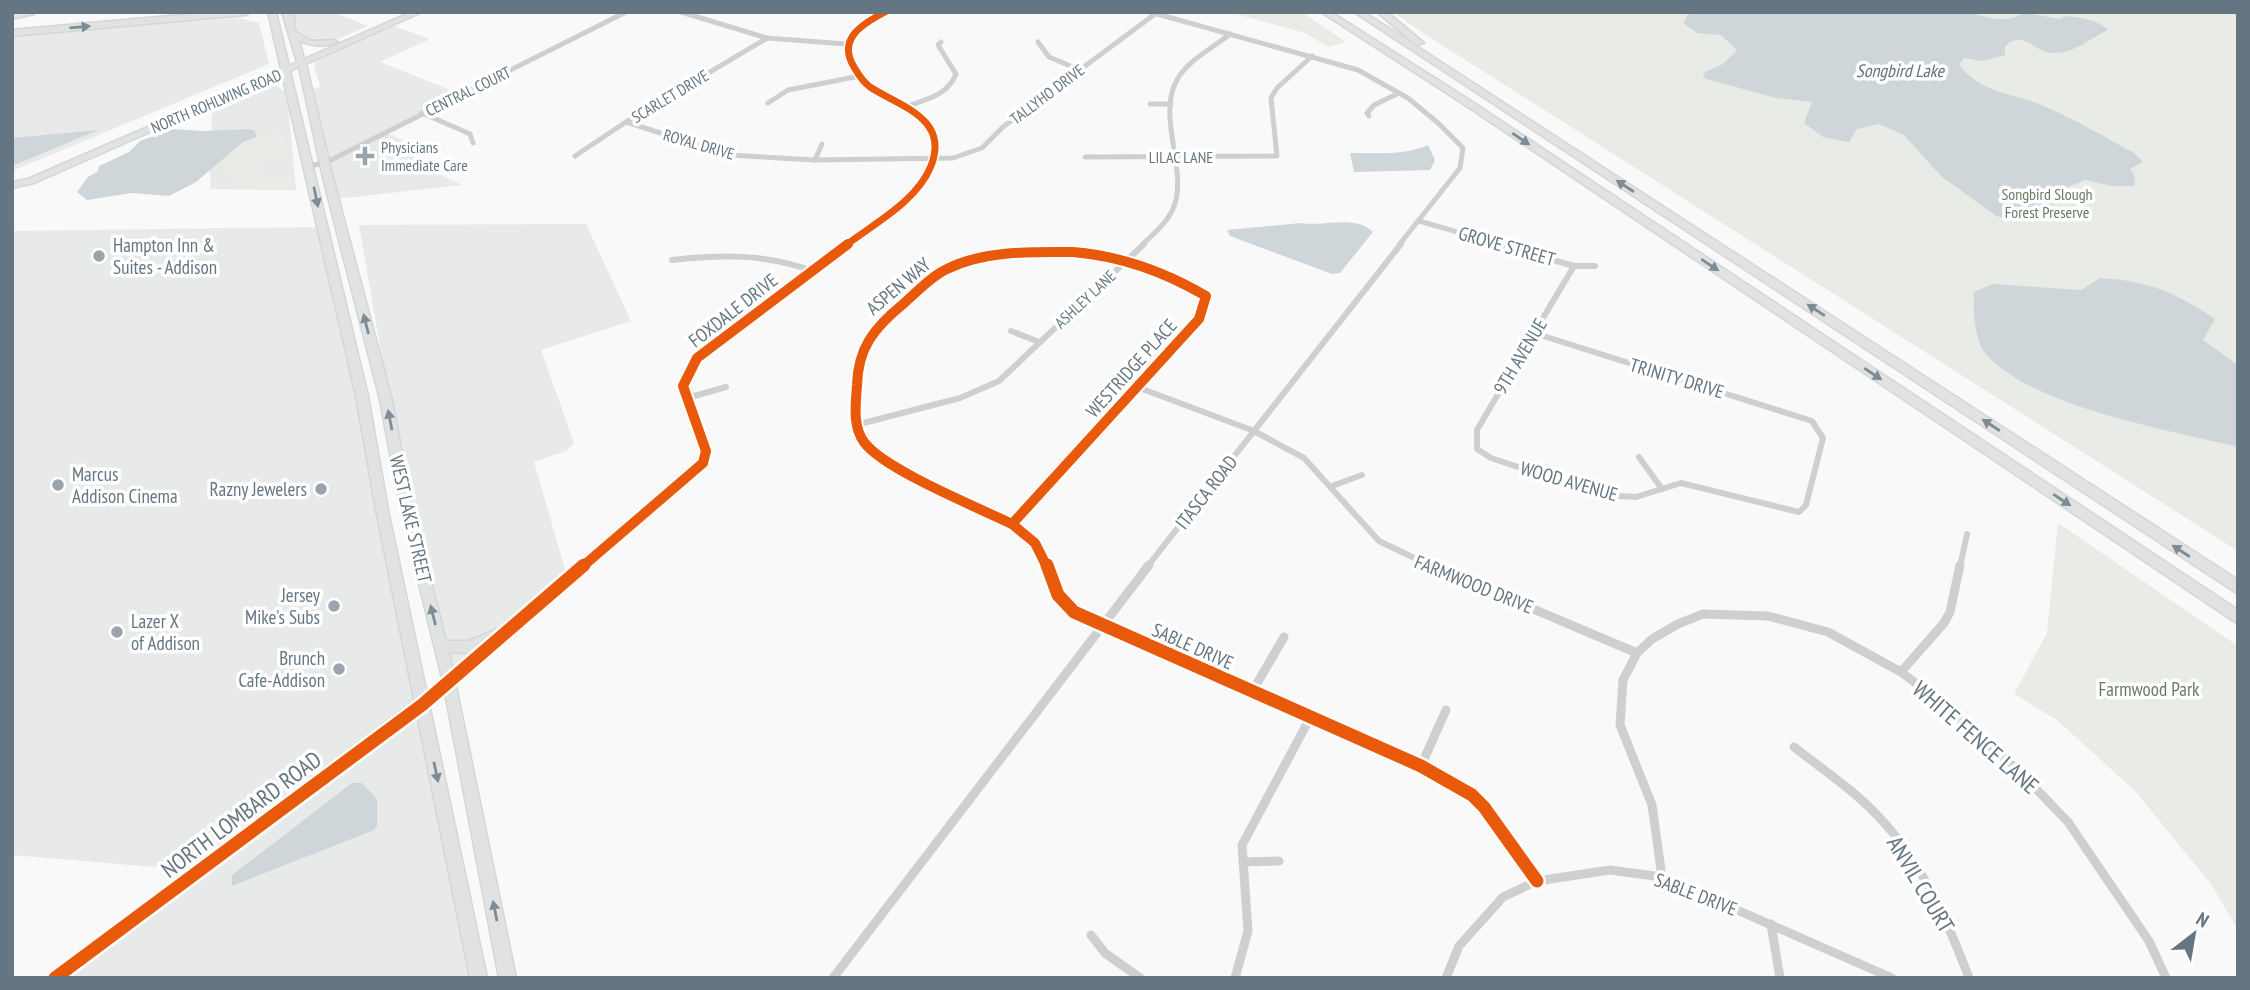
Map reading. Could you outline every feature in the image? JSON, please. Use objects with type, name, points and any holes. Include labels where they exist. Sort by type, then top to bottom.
[{"type":"highway","points":[[12,16],[31,12]]},
{"type":"highway","points":[[129,12],[143,18],[214,12]]},
{"type":"highway","points":[[12,33],[246,12]]},
{"type":"highway","points":[[291,12],[292,30]]},
{"type":"highway","points":[[1325,12],[1465,101]]},
{"type":"highway","points":[[1335,12],[2238,618]]},
{"type":"highway","points":[[1358,12],[2238,588]]},
{"type":"highway","points":[[1381,12],[1438,57],[1575,153]]},
{"type":"main road","name":"WEST LAKE STREET","points":[[272,12],[362,396],[382,510],[479,978]]},
{"type":"main road","name":"WEST LAKE STREET","points":[[286,12],[301,60],[386,400],[405,502],[450,682],[508,978]]},
{"type":"main road","name":"NORTH ROHLWING ROAD","points":[[301,60],[402,12]]},
{"type":"main road","name":"NORTH ROHLWING ROAD","points":[[12,185],[21,177],[418,12]]},
{"type":"main road","points":[[292,30],[309,43],[334,42]]},
{"type":"main road","name":"NORTH ROHLWING ROAD","points":[[12,185],[31,181],[241,90],[283,68]]},
{"type":"main road","points":[[241,90],[274,83],[290,93]]},
{"type":"main road","points":[[441,646],[456,649],[469,647],[510,629]]},
{"type":"street","name":"CENTRAL COURT","points":[[309,166],[325,163],[626,12]]},
{"type":"street","points":[[681,12],[767,38],[846,44]]},
{"type":"street","points":[[885,12],[859,27],[846,44],[848,59],[869,86],[908,106],[931,131],[935,144],[934,158]]},
{"type":"street","name":"ITASCA ROAD","points":[[833,978],[1102,625],[1460,168],[1463,148],[1445,127],[1369,74],[1152,13]]},
{"type":"street","name":"TALLYHO DRIVE","points":[[934,158],[962,156],[982,148],[1003,127],[1152,13]]},
{"type":"street","name":"ASHLEY LANE","points":[[856,425],[960,398],[999,381],[1161,227],[1173,211],[1176,174],[1171,104],[1175,83],[1230,34]]},
{"type":"street","name":"SCARLET DRIVE","points":[[575,156],[626,122],[767,38]]},
{"type":"street","points":[[908,106],[945,91],[954,83],[956,74],[938,46],[941,42]]},
{"type":"street","points":[[1038,42],[1049,57],[1080,70]]},
{"type":"street","name":"LILAC LANE","points":[[1085,157],[1277,156],[1271,98],[1312,56]]},
{"type":"street","points":[[768,103],[774,97],[798,87],[860,76]]},
{"type":"street","points":[[1368,116],[1367,113],[1374,105],[1397,94]]},
{"type":"street","points":[[1150,104],[1171,104]]},
{"type":"street","points":[[422,113],[470,134],[473,143]]},
{"type":"street","name":"ROYAL DRIVE","points":[[626,122],[729,155],[815,160],[934,158]]},
{"type":"street","points":[[815,160],[821,144]]},
{"type":"street","name":"FOXDALE DRIVE","points":[[450,682],[703,463],[706,451],[683,386],[687,373],[697,358],[917,190],[928,175],[934,158]]},
{"type":"street","name":"GROVE STREET","points":[[1419,221],[1574,266],[1595,266]]},
{"type":"street","name":"ASPEN WAY","points":[[856,425],[858,358],[867,336],[944,270],[993,254],[1089,253],[1125,261]]},
{"type":"street","points":[[672,260],[718,254],[747,255],[786,261],[813,271]]},
{"type":"street","name":"WESTRIDGE PLACE","points":[[1012,524],[1199,320],[1206,296],[1188,285],[1125,261]]},
{"type":"street","name":"9TH AVENUE","points":[[1477,449],[1477,430],[1574,266]]},
{"type":"street","name":"FOXDALE DRIVE","points":[[706,324],[727,335]]},
{"type":"street","name":"ASHLEY LANE","points":[[1011,331],[1039,342]]},
{"type":"street","name":"TRINITY DRIVE","points":[[1534,333],[1812,421],[1823,438],[1806,505],[1799,512]]},
{"type":"street","points":[[687,398],[726,387]]},
{"type":"street","name":"FARMWOOD DRIVE","points":[[1137,387],[1254,431],[1304,458],[1379,541],[1411,558],[1637,653]]},
{"type":"street","name":"SABLE DRIVE","points":[[856,425],[864,444],[887,462],[1012,524],[1037,547],[1052,587],[1060,601],[1074,612],[1421,766],[1472,795],[1484,807],[1537,881],[1610,870],[1662,877],[1892,978]]},
{"type":"street","name":"WOOD AVENUE","points":[[1477,449],[1491,458],[1603,495],[1636,497],[1681,483],[1799,512]]},
{"type":"street","points":[[1639,457],[1662,489]]},
{"type":"street","points":[[1332,486],[1362,475]]},
{"type":"street","points":[[1901,672],[1944,623],[1950,612],[1967,534]]},
{"type":"street","name":"WHITE FENCE LANE","points":[[1637,653],[1652,639],[1703,614],[1768,616],[1821,629],[1901,672],[1937,699],[2022,774],[2068,822],[2149,941],[2166,978]]},
{"type":"street","points":[[1252,692],[1284,637]]},
{"type":"street","points":[[1637,653],[1623,680],[1620,725],[1653,806],[1662,877]]},
{"type":"street","name":"NORTH LOMBARD ROAD","points":[[55,978],[450,682]]},
{"type":"street","points":[[1421,766],[1446,710]]},
{"type":"street","points":[[1235,978],[1248,931],[1242,845],[1310,718]]},
{"type":"street","name":"ANVIL COURT","points":[[1794,747],[1853,793],[1898,838],[1948,920],[1969,978]]},
{"type":"street","points":[[1243,862],[1279,861]]},
{"type":"street","points":[[1447,977],[1460,946],[1491,907],[1503,897],[1537,881]]},
{"type":"street","points":[[1771,924],[1780,978]]},
{"type":"street","points":[[1091,935],[1105,953],[1140,978]]},
{"type":"shaded area","points":[[294,12],[333,12],[368,26],[334,41],[309,42],[296,33]]},
{"type":"shaded area","points":[[238,18],[259,23],[269,64],[12,171],[12,36]]},
{"type":"shaded area","points":[[394,26],[430,39],[380,62],[463,95],[386,133],[415,146],[413,162],[462,185],[337,199],[311,90],[321,87],[314,68],[315,63],[330,53]]},
{"type":"shaded area","points":[[273,84],[287,93],[296,190],[210,189],[212,104],[241,91]]},
{"type":"shaded area","points":[[586,224],[631,321],[541,350],[574,443],[566,451],[534,462],[567,576],[450,676],[389,398],[359,225]]},
{"type":"shaded area","points":[[321,227],[472,978],[63,978],[202,871],[12,855],[12,231]]},
{"type":"green space","points":[[1229,12],[1302,12],[1346,42],[1328,47],[1305,33]]},
{"type":"green space","name":"Songbird Slough Forest Preserve","points":[[1393,12],[2238,12],[2238,551],[1420,31]]},
{"type":"green space","points":[[267,132],[280,132],[286,137],[289,160],[261,164],[257,166],[257,171],[267,176],[293,177],[293,183],[276,189],[254,189],[242,186],[212,169],[243,142],[266,135]]},
{"type":"green space","name":"Farmwood Park","points":[[2058,523],[2238,646],[2238,930],[2211,884],[2135,791],[2057,720],[2014,694],[2047,633]]},
{"type":"water","name":"Songbird Lake","points":[[1690,12],[1967,12],[1994,19],[2009,19],[2026,13],[2094,21],[2108,30],[2068,51],[2046,52],[2017,40],[2005,47],[2005,55],[1982,61],[1964,58],[1959,65],[1968,75],[1988,88],[2034,102],[2068,117],[2134,153],[2143,162],[2130,169],[2135,177],[2134,186],[2112,186],[2085,180],[2063,189],[2045,215],[2009,219],[1996,216],[1941,176],[1904,135],[1879,124],[1857,129],[1849,142],[1823,137],[1804,123],[1812,102],[1776,98],[1703,78],[1705,72],[1723,64],[1737,50],[1721,35],[1697,33],[1683,23]]},
{"type":"water","points":[[173,129],[250,129],[254,130],[257,137],[243,142],[196,182],[169,196],[132,193],[87,200],[77,192],[88,177],[98,171],[99,166],[129,152],[140,141]]},
{"type":"water","points":[[98,130],[12,166],[12,138]]},
{"type":"water","points":[[1428,145],[1435,160],[1430,170],[1354,172],[1350,153],[1399,152]]},
{"type":"water","points":[[1349,222],[1373,232],[1340,273],[1332,274],[1230,236],[1227,230],[1301,223]]},
{"type":"water","points":[[2100,278],[2148,285],[2174,295],[2215,319],[2203,340],[2238,365],[2238,447],[2140,424],[2068,402],[2007,373],[1982,348],[1975,324],[1974,292],[1993,284],[2081,290]]},
{"type":"water","points":[[352,783],[362,783],[377,799],[377,826],[374,830],[232,886],[232,875]]},
{"type":"cycle path","points":[[55,978],[422,705],[703,463],[706,451],[683,386],[697,358],[906,200],[926,177],[932,165],[934,141],[921,117],[904,103],[868,85],[859,75],[847,51],[848,42],[858,28],[885,12]]},
{"type":"cycle path","points":[[1012,524],[1199,319],[1206,296],[1146,267],[1092,254],[1051,252],[1005,255],[950,267],[884,320],[865,344],[857,380],[856,412],[860,436],[873,452],[889,463],[1012,524],[1026,534],[1043,556],[1058,595],[1074,612],[1421,766],[1472,795],[1484,807],[1537,881]]},
{"type":"place","name":"Physicians Immediate Care","points":[[365,156]]},
{"type":"place","name":"Hampton Inn & Suites - Addison","points":[[99,256]]},
{"type":"place","name":"Marcus Addison Cinema","points":[[58,485]]},
{"type":"place","name":"Razny Jewelers","points":[[321,489]]},
{"type":"place","name":"Jersey Mike's Subs","points":[[334,606]]},
{"type":"place","name":"Lazer X of Addison","points":[[117,632]]},
{"type":"place","name":"Brunch Cafe-Addison","points":[[339,669]]}]
